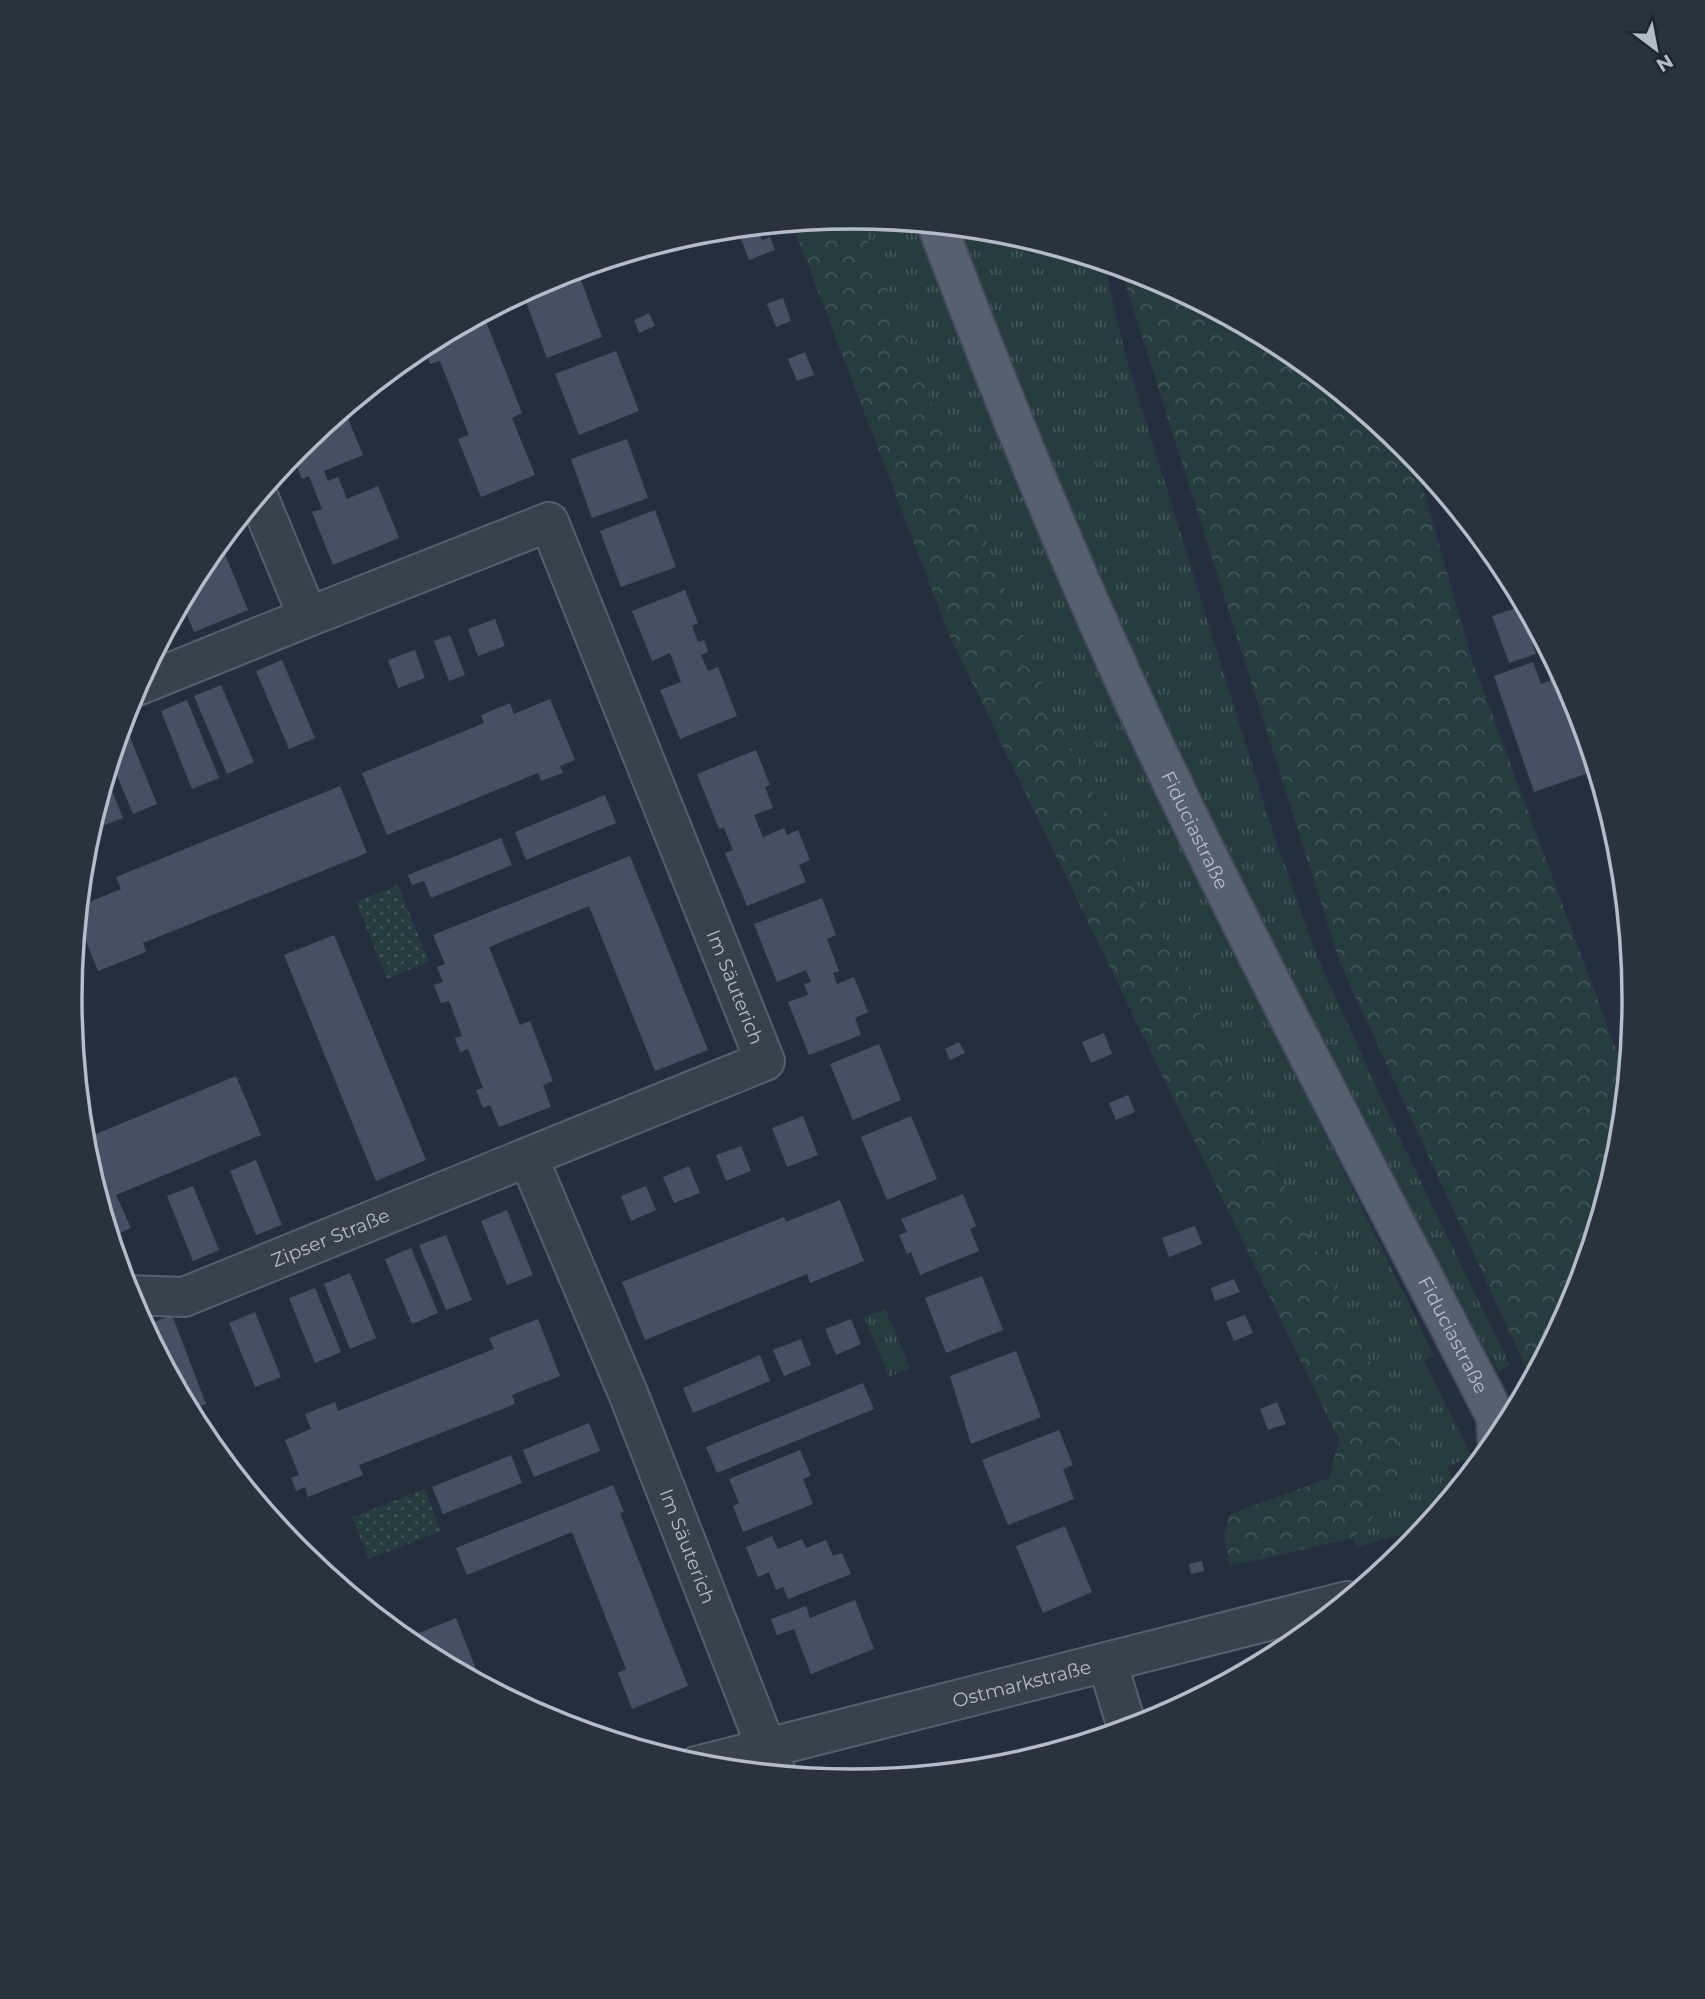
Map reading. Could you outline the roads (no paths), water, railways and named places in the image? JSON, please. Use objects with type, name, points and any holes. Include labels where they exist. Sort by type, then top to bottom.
[{"type":"main road","name":"Fiduciastraße","points":[[941,235],[1078,578],[1168,773],[1262,964],[1497,1421]]},
{"type":"street","points":[[153,680],[308,617],[262,505]]},
{"type":"street","name":"Im Säuterich","points":[[308,617],[549,522],[765,1061],[528,1157],[632,1404],[773,1761]]},
{"type":"street","name":"Zipser Straße","points":[[142,1295],[184,1297],[528,1157]]},
{"type":"street","name":"Ostmarkstraße","points":[[749,1763],[773,1761],[1107,1662],[1327,1606]]},
{"type":"street","points":[[1107,1662],[1125,1720]]}]
